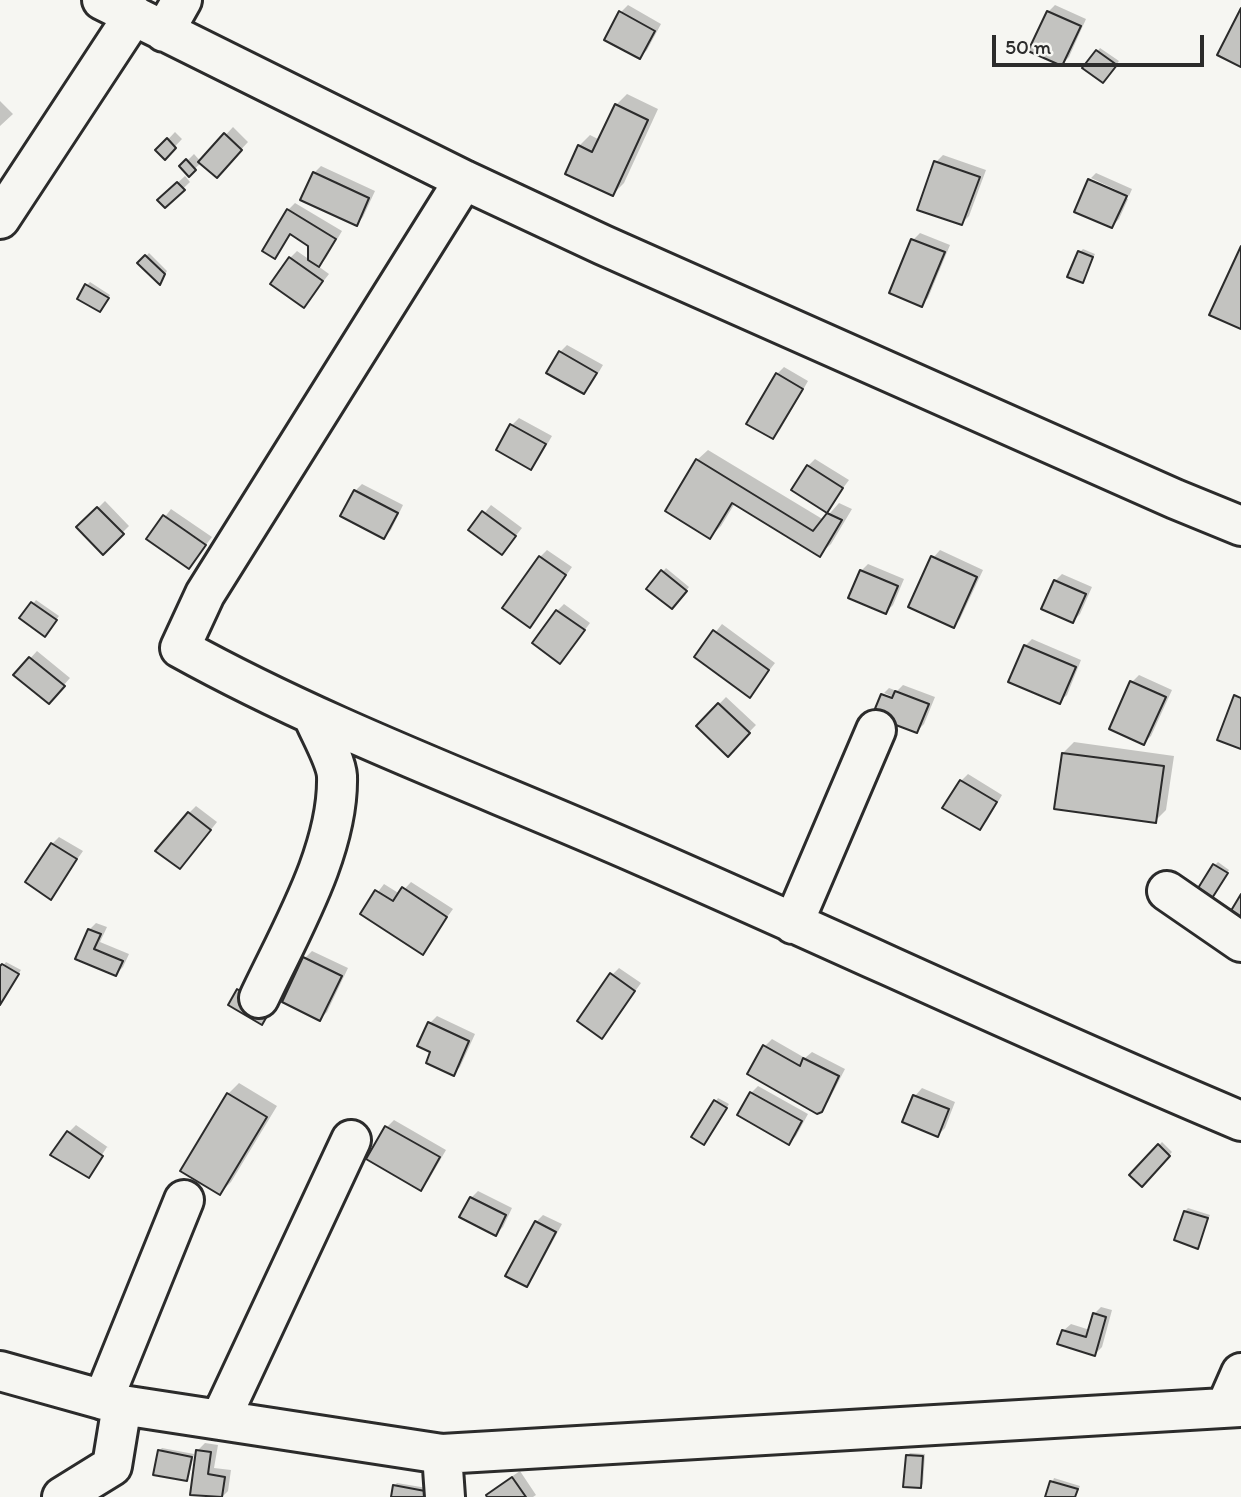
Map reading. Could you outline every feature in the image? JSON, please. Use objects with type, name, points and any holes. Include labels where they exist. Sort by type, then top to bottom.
[{"type":"street","points":[[0,219],[145,12],[464,180],[603,245],[1241,526]]},
{"type":"street","points":[[464,180],[205,594],[180,648],[313,716],[631,850],[1097,1061],[1241,1121]]},
{"type":"street","points":[[259,998],[314,879],[332,825],[337,773],[313,716]]},
{"type":"street","points":[[793,924],[876,730]]},
{"type":"street","points":[[1167,891],[1241,942]]},
{"type":"street","points":[[220,1420],[351,1140]]},
{"type":"street","points":[[62,1497],[111,1482],[112,1402],[184,1200]]},
{"type":"street","points":[[0,1371],[112,1402],[442,1454],[1233,1407],[1241,1373]]},
{"type":"street","points":[[442,1454],[445,1497]]},
{"type":"building","points":[[1241,8],[1241,67],[1217,55]]},
{"type":"building","points":[[619,11],[655,31],[640,59],[604,40]]},
{"type":"building","points":[[1047,11],[1081,26],[1062,66],[1028,51]]},
{"type":"building","points":[[1096,50],[1117,65],[1103,83],[1082,68]]},
{"type":"building","points":[[615,104],[648,120],[613,196],[565,174],[578,145],[592,152]]},
{"type":"building","points":[[224,133],[242,150],[217,178],[198,162]]},
{"type":"building","points":[[167,138],[176,148],[165,160],[155,150]]},
{"type":"building","points":[[186,159],[196,170],[189,177],[179,166]]},
{"type":"building","points":[[934,161],[980,177],[962,225],[917,210]]},
{"type":"building","points":[[313,172],[369,198],[357,226],[300,200]]},
{"type":"building","points":[[1088,179],[1127,196],[1112,228],[1074,212]]},
{"type":"building","points":[[177,182],[185,190],[165,208],[157,200]]},
{"type":"building","points":[[287,209],[336,239],[319,267],[308,260],[308,246],[290,234],[275,259],[262,251]]},
{"type":"building","points":[[911,239],[945,252],[922,307],[889,293]]},
{"type":"building","points":[[1241,246],[1241,329],[1209,315]]},
{"type":"building","points":[[1078,251],[1093,257],[1083,283],[1067,277]]},
{"type":"building","points":[[145,255],[165,274],[160,285],[137,263]]},
{"type":"building","points":[[289,257],[323,281],[304,308],[270,284]]},
{"type":"building","points":[[85,284],[109,298],[100,312],[77,299]]},
{"type":"building","points":[[559,351],[597,373],[584,394],[546,373]]},
{"type":"building","points":[[776,373],[803,389],[773,439],[746,424]]},
{"type":"building","points":[[510,424],[546,444],[531,470],[496,450]]},
{"type":"building","points":[[696,459],[813,531],[827,513],[842,520],[820,557],[732,503],[710,539],[665,511]]},
{"type":"building","points":[[807,465],[843,488],[827,513],[791,490]]},
{"type":"building","points":[[354,490],[398,513],[384,539],[340,516]]},
{"type":"building","points":[[97,507],[124,534],[103,555],[76,527]]},
{"type":"building","points":[[482,511],[516,536],[502,555],[468,530]]},
{"type":"building","points":[[163,515],[206,545],[189,569],[146,539]]},
{"type":"building","points":[[539,556],[566,575],[530,628],[502,608]]},
{"type":"building","points":[[931,556],[977,577],[954,628],[908,607]]},
{"type":"building","points":[[661,570],[687,591],[672,609],[646,589]]},
{"type":"building","points":[[860,570],[898,586],[886,614],[848,598]]},
{"type":"building","points":[[1054,580],[1086,594],[1073,623],[1041,609]]},
{"type":"building","points":[[31,602],[57,620],[45,637],[19,618]]},
{"type":"building","points":[[556,610],[585,630],[560,664],[532,643]]},
{"type":"building","points":[[713,630],[769,670],[750,698],[694,657]]},
{"type":"building","points":[[1024,645],[1076,667],[1060,704],[1008,682]]},
{"type":"building","points":[[29,657],[65,686],[49,704],[13,675]]},
{"type":"building","points":[[1130,681],[1166,697],[1144,745],[1109,729]]},
{"type":"building","points":[[895,691],[929,704],[917,733],[872,716],[881,694],[892,698]]},
{"type":"building","points":[[1234,695],[1241,698],[1241,749],[1217,740]]},
{"type":"building","points":[[718,703],[750,733],[728,757],[696,726]]},
{"type":"building","points":[[1062,753],[1164,766],[1156,823],[1054,809]]},
{"type":"building","points":[[960,780],[997,802],[980,830],[942,808]]},
{"type":"building","points":[[188,812],[211,830],[180,869],[155,851]]},
{"type":"building","points":[[51,843],[77,859],[51,900],[25,882]]},
{"type":"building","points":[[1213,864],[1228,873],[1209,903],[1195,893]]},
{"type":"building","points":[[402,887],[447,917],[423,955],[360,914],[375,890],[393,901]]},
{"type":"building","points":[[1241,894],[1241,921],[1229,914]]},
{"type":"building","points":[[88,929],[101,934],[94,949],[123,961],[116,976],[75,959]]},
{"type":"building","points":[[303,957],[342,976],[320,1021],[282,1002]]},
{"type":"building","points":[[2,964],[19,974],[0,1005],[0,966]]},
{"type":"building","points":[[610,973],[635,991],[602,1039],[577,1021]]},
{"type":"building","points":[[237,989],[271,1009],[262,1025],[228,1005]]},
{"type":"building","points":[[428,1022],[469,1041],[454,1076],[426,1063],[430,1052],[417,1046]]},
{"type":"building","points":[[763,1045],[800,1066],[803,1058],[839,1076],[822,1112],[817,1114],[747,1074]]},
{"type":"building","points":[[750,1092],[802,1121],[789,1145],[737,1115]]},
{"type":"building","points":[[227,1093],[267,1117],[220,1195],[180,1171]]},
{"type":"building","points":[[913,1095],[949,1109],[938,1137],[902,1122]]},
{"type":"building","points":[[714,1100],[727,1108],[704,1145],[691,1137]]},
{"type":"building","points":[[385,1126],[440,1157],[421,1191],[366,1159]]},
{"type":"building","points":[[67,1131],[103,1156],[89,1178],[50,1155]]},
{"type":"building","points":[[1158,1144],[1170,1156],[1142,1187],[1129,1175]]},
{"type":"building","points":[[470,1197],[506,1215],[496,1236],[459,1217]]},
{"type":"building","points":[[1184,1211],[1208,1218],[1198,1249],[1174,1240]]},
{"type":"building","points":[[535,1221],[556,1232],[527,1287],[505,1276]]},
{"type":"building","points":[[1093,1313],[1106,1317],[1095,1356],[1057,1344],[1062,1330],[1086,1337]]},
{"type":"building","points":[[158,1450],[192,1457],[187,1481],[153,1475]]},
{"type":"building","points":[[196,1450],[211,1452],[208,1474],[225,1477],[222,1497],[190,1495]]},
{"type":"building","points":[[906,1455],[923,1456],[921,1488],[903,1487]]},
{"type":"building","points":[[512,1477],[526,1497],[487,1497],[486,1495]]},
{"type":"building","points":[[1050,1481],[1078,1489],[1075,1497],[1045,1497]]},
{"type":"building","points":[[393,1485],[425,1491],[424,1497],[391,1497]]}]
